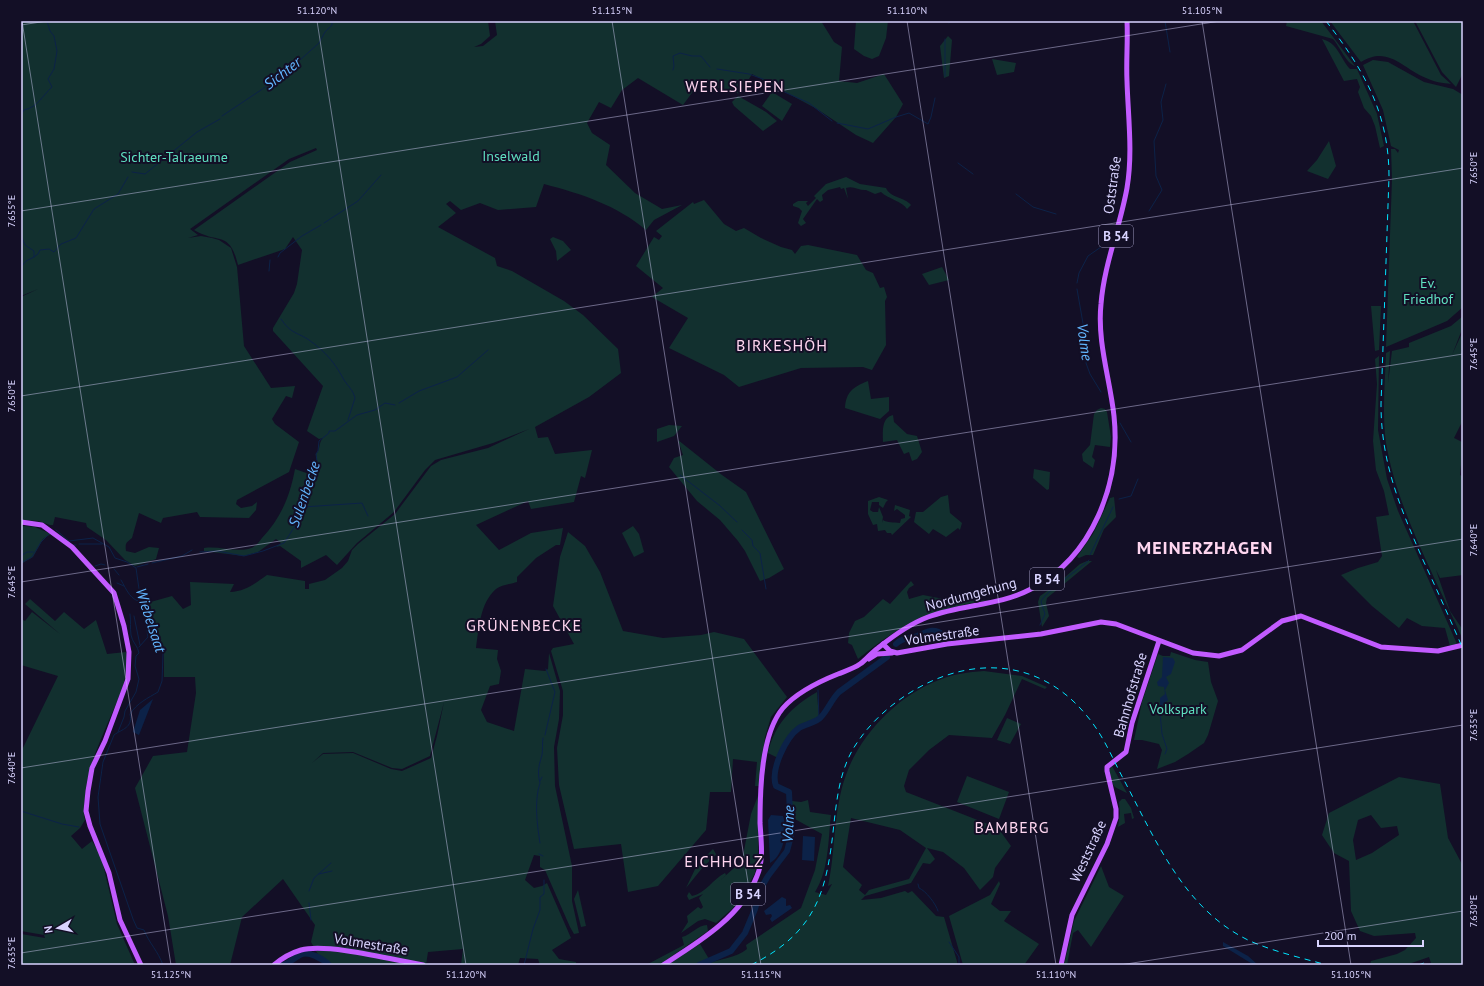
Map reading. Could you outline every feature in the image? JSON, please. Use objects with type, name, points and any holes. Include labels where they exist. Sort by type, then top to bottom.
[{"type":"main road","name":"Oststraße","points":[[1115,435],[1102,338],[1101,303],[1105,277],[1128,178],[1127,21]]},
{"type":"main road","name":"Nordumgehung","points":[[884,644],[900,632],[928,617],[990,603],[1017,595],[1038,585],[1059,570],[1088,535],[1107,497],[1112,475],[1115,435]]},
{"type":"main road","points":[[21,522],[42,525],[72,547],[111,590],[124,626],[129,656],[128,679],[105,741],[92,768],[86,811],[90,826],[109,873],[120,920],[141,965]]},
{"type":"main road","name":"Volmestraße","points":[[884,644],[893,653],[947,644],[1040,634],[1101,622],[1116,624],[1159,641],[1200,654],[1225,655],[1249,646],[1282,621],[1294,617],[1307,617],[1369,644],[1387,648],[1438,651],[1463,645]]},
{"type":"main road","name":"Bahnhofstraße","points":[[1124,755],[1143,688],[1159,641]]},
{"type":"main road","name":"B 54","points":[[664,965],[699,942],[729,917],[742,902],[756,878],[761,854],[760,815],[765,756],[770,731],[776,716],[791,700],[806,689],[861,663],[884,644]]},
{"type":"main road","points":[[861,663],[877,654],[893,653]]},
{"type":"main road","name":"Weststraße","points":[[1061,965],[1072,915],[1107,844],[1116,818],[1116,809],[1107,766],[1124,755]]},
{"type":"main road","name":"Volmestraße","points":[[274,965],[281,959],[301,950],[315,948],[342,950],[423,965]]},
{"type":"green space","points":[[21,21],[488,21],[490,36],[481,44],[474,47],[483,46],[497,35],[495,21],[821,21],[834,42],[842,47],[839,81],[857,83],[884,74],[903,104],[896,117],[873,143],[856,135],[817,109],[752,74],[740,94],[700,82],[683,105],[638,78],[622,90],[611,108],[599,102],[587,123],[592,133],[610,145],[606,165],[635,193],[662,209],[682,205],[654,220],[646,230],[635,221],[598,201],[544,184],[536,207],[498,210],[480,203],[461,210],[450,201],[446,204],[456,213],[438,227],[495,258],[497,266],[512,271],[564,301],[583,315],[618,349],[621,373],[589,397],[535,427],[538,438],[548,437],[555,454],[592,450],[585,478],[581,476],[574,502],[531,509],[528,501],[476,525],[499,550],[531,533],[563,528],[560,545],[556,545],[536,558],[517,577],[517,582],[496,589],[491,595],[483,609],[481,616],[476,648],[498,650],[497,659],[501,671],[499,684],[490,686],[481,710],[487,722],[514,731],[525,669],[545,671],[548,669],[549,653],[560,691],[559,719],[554,747],[555,786],[572,866],[572,901],[579,933],[574,934],[570,927],[545,870],[540,867],[540,856],[534,855],[525,880],[534,888],[547,883],[571,938],[552,950],[559,959],[576,962],[576,965],[540,965],[538,959],[520,958],[518,965],[461,965],[463,949],[428,952],[426,965],[324,965],[311,942],[315,925],[283,879],[242,917],[230,965],[176,965],[168,916],[135,788],[153,756],[187,752],[196,693],[195,677],[164,677],[164,653],[159,644],[156,633],[156,625],[147,603],[172,596],[183,609],[191,605],[190,582],[234,584],[230,592],[245,589],[267,575],[305,581],[305,589],[309,589],[309,584],[325,580],[342,568],[348,561],[352,550],[395,514],[431,466],[441,460],[488,448],[529,429],[493,443],[435,460],[425,470],[394,512],[357,543],[337,565],[326,555],[301,568],[301,561],[280,546],[276,547],[281,543],[276,539],[258,552],[244,556],[204,551],[204,548],[243,550],[254,546],[269,530],[284,506],[295,469],[312,475],[317,461],[316,454],[323,438],[319,439],[307,431],[323,386],[273,331],[273,328],[294,293],[297,284],[302,250],[293,237],[285,249],[238,265],[235,254],[231,246],[227,242],[194,230],[290,162],[317,150],[316,148],[289,159],[190,229],[198,235],[188,238],[201,236],[212,238],[219,240],[231,248],[237,267],[244,346],[271,388],[295,386],[292,398],[286,396],[272,419],[275,424],[299,442],[289,472],[237,500],[236,504],[241,508],[252,506],[257,502],[256,510],[249,518],[200,517],[197,512],[163,518],[161,523],[139,513],[132,538],[127,542],[126,551],[135,553],[149,547],[159,548],[156,559],[135,566],[125,560],[106,540],[87,527],[86,523],[55,517],[53,525],[38,521],[21,520],[21,297],[38,289],[21,296]],"holes":[[[444,702],[431,758],[402,771],[391,769],[353,753],[323,754],[312,763],[323,753],[353,752],[392,768],[402,769],[430,756]]]},
{"type":"green space","points":[[856,21],[888,21],[886,38],[879,56],[872,59],[864,56],[854,49]]},
{"type":"green space","points":[[1287,21],[1321,21],[1355,66],[1349,62],[1333,39],[1286,26]]},
{"type":"green space","points":[[1330,21],[1413,21],[1441,75],[1451,84],[1438,82],[1417,74],[1395,60],[1387,57],[1371,57],[1361,62]]},
{"type":"green space","points":[[1415,21],[1463,21],[1463,73],[1456,87],[1442,72]]},
{"type":"green space","points":[[948,36],[952,40],[949,76],[944,78],[940,46]]},
{"type":"green space","points":[[1322,39],[1335,47],[1350,69],[1357,69],[1377,114],[1384,146],[1380,148],[1375,126],[1371,116],[1364,108],[1358,92],[1360,87],[1357,79],[1344,81]]},
{"type":"green space","points":[[992,59],[1016,63],[1014,72],[997,75]]},
{"type":"green space","name":"Ev. Friedhof","points":[[1373,60],[1388,62],[1424,82],[1453,89],[1463,95],[1463,307],[1447,321],[1386,347],[1392,179],[1391,149],[1395,149],[1398,153],[1399,150],[1391,146],[1383,110],[1363,65]]},
{"type":"green space","points":[[772,92],[792,104],[782,121],[762,106]]},
{"type":"green space","points":[[738,96],[766,112],[777,121],[763,131],[734,106],[732,102]]},
{"type":"green space","points":[[1329,141],[1336,166],[1328,179],[1307,171],[1317,160]]},
{"type":"green space","points":[[846,177],[860,184],[886,188],[891,194],[905,200],[911,205],[907,209],[902,204],[881,192],[875,194],[866,190],[851,187],[846,188],[848,199],[844,188],[841,189],[840,187],[828,190],[822,195],[823,200],[820,202],[817,199],[803,219],[806,223],[801,226],[798,223],[802,211],[793,206],[793,204],[798,201],[808,201],[806,203],[808,206],[816,198],[814,196],[826,184]]},
{"type":"green space","points":[[704,200],[724,224],[736,231],[744,228],[761,238],[792,250],[795,254],[801,246],[808,245],[857,255],[866,270],[873,273],[880,288],[884,287],[887,297],[885,301],[886,345],[872,370],[863,367],[801,368],[739,387],[724,375],[669,348],[688,318],[652,297],[663,288],[636,266],[654,237],[659,240],[662,236],[656,231],[693,202],[694,204]]},
{"type":"green space","points":[[553,237],[563,241],[571,250],[557,261],[556,251],[550,239]]},
{"type":"green space","points":[[942,267],[949,280],[929,285],[922,274]]},
{"type":"green space","points":[[1371,306],[1381,306],[1379,350],[1375,351]]},
{"type":"green space","points":[[1463,316],[1463,327],[1452,355],[1463,331],[1463,420],[1454,438],[1462,442],[1463,445],[1460,475],[1463,477],[1463,575],[1440,578],[1436,570],[1450,611],[1463,630],[1463,640],[1418,543],[1399,493],[1391,468],[1386,443],[1384,409],[1386,353],[1390,351],[1388,383],[1392,351],[1409,347],[1409,343],[1451,326]]},
{"type":"green space","points":[[1379,356],[1378,430],[1387,479],[1398,511],[1457,644],[1450,646],[1445,628],[1422,626],[1407,618],[1399,628],[1372,606],[1341,575],[1378,562],[1382,556],[1376,517],[1389,515],[1384,491],[1376,470],[1373,441],[1377,384],[1375,359]]},
{"type":"green space","points":[[868,381],[871,399],[889,397],[889,411],[880,419],[845,408],[847,398],[851,391]]},
{"type":"green space","points":[[1101,408],[1105,409],[1107,412],[1111,437],[1110,447],[1095,445],[1092,457],[1095,460],[1093,468],[1083,461],[1082,454],[1090,445],[1094,414]]},
{"type":"green space","points":[[893,415],[894,422],[907,434],[917,436],[922,452],[917,459],[912,461],[909,452],[904,454],[897,440],[883,442],[883,430],[886,419]]},
{"type":"green space","points":[[669,425],[682,426],[674,436],[657,442],[657,429]]},
{"type":"green space","points":[[678,440],[746,492],[784,569],[769,578],[760,581],[745,551],[738,541],[720,520],[697,501],[669,467],[674,458],[683,455]]},
{"type":"green space","points":[[1034,469],[1050,472],[1049,489],[1047,490],[1033,478]]},
{"type":"green space","points":[[948,495],[950,513],[962,523],[960,530],[958,528],[946,537],[933,529],[929,534],[914,522],[916,512],[923,512],[941,497]]},
{"type":"green space","points":[[879,497],[888,500],[883,508],[879,505],[879,502],[872,502],[870,510],[873,512],[878,512],[879,507],[883,517],[882,523],[883,520],[900,523],[901,519],[905,518],[905,515],[897,509],[894,511],[895,505],[910,510],[909,516],[911,517],[892,535],[891,533],[887,533],[885,530],[878,531],[877,524],[873,525],[868,514],[868,501]]},
{"type":"green space","points":[[1114,497],[1116,517],[1104,529],[1093,555],[1086,555],[1079,558],[1077,557],[1093,534],[1110,498]]},
{"type":"green space","points":[[633,526],[639,534],[644,552],[634,557],[622,533]]},
{"type":"green space","points":[[21,527],[35,527],[51,534],[43,539],[33,557],[21,564]]},
{"type":"green space","points":[[568,532],[585,546],[600,572],[623,631],[663,638],[701,635],[714,632],[744,639],[787,697],[771,717],[765,737],[759,786],[755,786],[757,762],[733,759],[731,792],[710,792],[706,830],[658,886],[628,892],[621,844],[574,849],[559,785],[557,748],[563,715],[563,691],[551,651],[553,648],[574,644],[553,606],[560,557]]},
{"type":"green space","points":[[1087,561],[1092,561],[1047,598],[1046,603],[1049,616],[1042,627],[1038,602],[1040,596],[1056,585],[1080,564]]},
{"type":"green space","points":[[911,581],[914,585],[909,588],[907,592],[909,599],[923,595],[954,601],[989,600],[950,608],[919,619],[890,635],[858,659],[852,645],[848,643],[849,633],[855,621],[864,617],[883,599],[890,604]]},
{"type":"green space","points":[[30,599],[55,621],[64,612],[84,629],[96,620],[107,654],[126,652],[127,661],[123,687],[90,768],[84,806],[85,820],[80,828],[71,836],[82,849],[92,841],[101,856],[117,924],[135,965],[21,965],[21,934],[45,938],[44,935],[21,931],[21,752],[58,676],[21,665],[21,619],[25,621],[32,612],[60,634],[25,604]]},
{"type":"green space","name":"Volkspark","points":[[1171,652],[1195,660],[1208,662],[1211,682],[1218,701],[1208,735],[1204,743],[1175,762],[1157,769],[1162,750],[1159,744],[1142,740],[1134,740],[1142,702],[1158,654],[1170,656]]},
{"type":"green space","points":[[984,671],[1022,676],[1047,687],[1045,689],[1022,679],[992,738],[949,735],[929,750],[909,770],[904,786],[906,792],[998,828],[1011,846],[995,868],[993,877],[980,890],[964,868],[943,852],[927,848],[935,859],[930,864],[923,863],[911,883],[865,896],[861,900],[881,898],[905,891],[908,893],[912,891],[936,916],[944,917],[958,965],[704,965],[743,952],[747,949],[746,945],[801,908],[815,870],[822,834],[784,813],[792,811],[792,801],[801,802],[808,800],[810,812],[831,815],[825,865],[820,883],[815,892],[826,895],[832,884],[828,886],[842,788],[852,760],[861,745],[883,718],[910,695],[924,687],[950,676]],"holes":[[[851,818],[900,830],[926,848],[909,879],[869,890],[865,895],[859,890],[862,885],[843,867]]]},
{"type":"green space","points":[[817,692],[819,719],[794,733],[783,750],[780,759],[768,753],[775,734],[785,717],[808,697]]},
{"type":"green space","points":[[1007,718],[1021,724],[1010,744],[997,740]]},
{"type":"green space","points":[[1112,766],[1127,793],[1114,786],[1109,770]]},
{"type":"green space","points":[[967,776],[1009,792],[999,819],[957,802]]},
{"type":"green space","points":[[1399,777],[1440,784],[1448,838],[1463,866],[1463,965],[1427,965],[1431,963],[1429,957],[1406,965],[1370,965],[1371,961],[1397,954],[1405,950],[1416,938],[1415,933],[1374,936],[1360,931],[1351,911],[1349,861],[1334,853],[1322,835],[1329,813]],"holes":[[[1371,815],[1381,828],[1397,826],[1399,835],[1372,853],[1356,860],[1353,840],[1358,820]]]},
{"type":"green space","points":[[759,793],[758,852],[755,873],[744,893],[733,908],[716,923],[705,919],[698,921],[681,933],[688,922],[687,916],[698,907],[701,909],[703,907],[699,898],[703,894],[689,900],[687,896],[689,892],[692,896],[701,892],[725,873],[726,875],[716,884],[742,861],[751,814]]},
{"type":"green space","points":[[1122,799],[1125,799],[1131,808],[1134,818],[1132,819],[1131,813],[1124,814],[1125,823],[1118,827],[1120,813],[1119,802]]},
{"type":"green space","points":[[713,849],[716,854],[715,856],[703,867],[686,888],[697,865]]},
{"type":"green space","points":[[1101,866],[1109,887],[1124,896],[1091,947],[1078,930],[1073,933],[1067,965],[1064,965],[1074,921]]},
{"type":"green space","points":[[999,881],[1000,884],[991,904],[1000,911],[1011,911],[1004,921],[1039,944],[1024,965],[963,965],[949,916],[990,895]]},
{"type":"green space","points":[[578,890],[586,926],[581,927],[574,899]]},
{"type":"green space","points":[[704,925],[707,925],[708,931],[659,965],[646,965],[684,945],[682,937]]},
{"type":"green space","points":[[700,944],[709,959],[698,965],[667,965]]},
{"type":"water","points":[[1163,657],[1173,658],[1175,662],[1171,674],[1166,677],[1169,683],[1165,690],[1168,700],[1163,704],[1160,713],[1160,698],[1165,694],[1164,687],[1158,686],[1157,682],[1162,677]]},
{"type":"water","points":[[153,699],[139,735],[133,732],[140,710]]},
{"type":"water","points":[[771,815],[783,816],[785,835],[779,854],[770,863],[768,820]]},
{"type":"water","points":[[803,836],[815,837],[814,861],[802,860]]},
{"type":"water","points":[[782,897],[786,899],[786,906],[790,905],[792,908],[772,922],[770,919],[772,916],[771,914],[766,915],[764,911]]},
{"type":"water","points":[[1223,942],[1248,956],[1258,965],[1254,965],[1223,946]]},
{"type":"waterway","points":[[21,115],[24,110],[29,109],[36,104],[52,87],[48,79],[54,69],[57,51],[54,36],[50,31],[47,21]]},
{"type":"waterway","name":"Sichter","points":[[222,116],[282,76],[319,43],[325,32],[332,25],[332,21]]},
{"type":"waterway","name":"Volme","points":[[1165,21],[1170,52]]},
{"type":"waterway","points":[[945,39],[945,76]]},
{"type":"waterway","name":"WERLSIEPEN","points":[[673,70],[673,56],[680,53],[692,56],[701,56],[710,67]]},
{"type":"waterway","name":"WERLSIEPEN","points":[[717,69],[749,74],[763,79],[780,90],[809,103],[832,121]]},
{"type":"waterway","name":"Volme","points":[[1149,211],[1162,190],[1156,176],[1154,141],[1163,120],[1161,102],[1166,84]]},
{"type":"waterway","name":"WERLSIEPEN","points":[[837,123],[868,129],[909,113],[928,124],[935,98]]},
{"type":"waterway","name":"Sichter","points":[[132,172],[145,174],[197,132],[220,119]]},
{"type":"waterway","points":[[958,163],[973,174]]},
{"type":"waterway","name":"Sulenbecke","points":[[324,223],[358,201],[381,175]]},
{"type":"waterway","name":"Sichter","points":[[34,257],[40,250],[49,249],[54,252],[61,244],[76,238],[94,209],[118,194],[128,177]]},
{"type":"waterway","points":[[1016,194],[1033,207],[1056,214]]},
{"type":"waterway","name":"Sulenbecke","points":[[278,257],[280,253],[302,236],[321,225]]},
{"type":"waterway","name":"Sichter","points":[[21,267],[26,261],[34,257],[34,251],[25,245],[22,238]]},
{"type":"waterway","name":"Volme","points":[[1077,283],[1079,273],[1088,256],[1101,247]]},
{"type":"waterway","name":"Sulenbecke","points":[[269,271],[270,260]]},
{"type":"waterway","name":"Volme","points":[[1077,289],[1088,352],[1086,363],[1090,374],[1101,392]]},
{"type":"waterway","name":"Sulenbecke","points":[[281,319],[291,330],[309,340],[330,358],[352,390],[355,398],[348,420]]},
{"type":"waterway","name":"Sulenbecke","points":[[399,403],[419,391],[457,377],[488,350]]},
{"type":"waterway","name":"Sulenbecke","points":[[200,552],[217,551],[244,556],[284,543],[297,523],[317,461],[316,454],[318,451],[319,441],[329,433],[329,431],[335,431],[357,415],[375,410],[385,403],[395,405]]},
{"type":"waterway","name":"Volme","points":[[1120,423],[1131,442]]},
{"type":"waterway","points":[[680,475],[719,505],[737,522]]},
{"type":"waterway","name":"Volme","points":[[1119,499],[1131,496],[1138,479]]},
{"type":"waterway","points":[[303,507],[362,503],[368,516]]},
{"type":"waterway","name":"Volme","points":[[1090,555],[1113,507]]},
{"type":"waterway","name":"Wiebelsaat","points":[[56,530],[69,541],[93,538],[109,547],[115,558],[127,562],[136,568],[139,589],[147,611],[155,624],[155,635],[163,654],[162,681],[158,692],[136,707],[130,714],[131,719],[126,728],[114,735],[103,762],[98,797],[100,824],[133,919],[137,928],[144,930],[148,939],[159,955],[163,965]]},
{"type":"waterway","points":[[742,530],[752,540],[753,546],[760,553],[766,589]]},
{"type":"waterway","name":"Wiebelsaat","points":[[21,563],[32,557],[41,542],[50,533]]},
{"type":"waterway","points":[[79,544],[102,544]]},
{"type":"waterway","name":"Sulenbecke","points":[[152,563],[182,556],[192,550]]},
{"type":"waterway","points":[[21,556],[27,552],[33,552]]},
{"type":"waterway","name":"Volme","points":[[1040,625],[1045,614],[1041,602],[1043,598],[1089,560]]},
{"type":"waterway","points":[[95,566],[101,564],[105,565]]},
{"type":"waterway","name":"Sulenbecke","points":[[137,567],[148,564]]},
{"type":"waterway","points":[[114,569],[119,575]]},
{"type":"waterway","points":[[121,580],[132,597],[135,600],[143,602]]},
{"type":"waterway","points":[[117,583],[124,586]]},
{"type":"waterway","points":[[118,732],[125,711],[136,692],[139,679],[135,666],[136,656],[139,653],[131,635],[130,614]]},
{"type":"waterway","points":[[134,616],[140,645]]},
{"type":"waterway","points":[[139,647],[148,637],[145,620]]},
{"type":"waterway","name":"Volme","points":[[896,644],[903,639],[930,631],[937,631],[943,635]]},
{"type":"waterway","name":"Volme","points":[[699,965],[731,951],[745,933],[755,909],[761,888],[787,851],[791,836],[789,792],[776,786],[775,779],[777,763],[784,746],[794,732],[799,728],[816,721],[821,717],[839,692],[887,657]]},
{"type":"waterway","name":"GRÜNENBECKE","points":[[545,735],[555,692],[546,669]]},
{"type":"waterway","points":[[818,690],[819,719]]},
{"type":"waterway","points":[[1160,713],[1162,734],[1167,749],[1165,754]]},
{"type":"waterway","name":"GRÜNENBECKE","points":[[540,843],[537,820],[537,797],[540,783],[539,765],[542,755],[543,738]]},
{"type":"waterway","name":"GRÜNENBECKE","points":[[540,781],[542,777]]},
{"type":"waterway","points":[[21,811],[62,824],[79,827]]},
{"type":"waterway","name":"GRÜNENBECKE","points":[[539,854],[543,856]]},
{"type":"waterway","points":[[309,891],[314,878],[331,863]]},
{"type":"waterway","points":[[319,874],[332,871]]},
{"type":"waterway","name":"GRÜNENBECKE","points":[[524,965],[533,929],[540,910],[540,897],[544,894],[544,880]]},
{"type":"waterway","points":[[918,884],[919,888],[933,901],[938,911]]},
{"type":"waterway","points":[[309,903],[311,920]]},
{"type":"waterway","points":[[949,942],[959,957],[959,965]]},
{"type":"waterway","name":"Volme","points":[[283,965],[303,954],[311,954],[329,965]]},
{"type":"railway","points":[[1326,21],[1352,57],[1372,93],[1379,112],[1388,154],[1389,177],[1381,404],[1384,446],[1388,465],[1393,484],[1407,522],[1463,649]]},
{"type":"railway","points":[[751,965],[773,952],[791,938],[815,907],[822,889],[827,869],[836,804],[842,776],[857,742],[889,708],[919,687],[944,676],[969,670],[995,668],[1020,671],[1044,680],[1066,695],[1087,716],[1103,740],[1161,851],[1190,893],[1208,912],[1227,928],[1250,941],[1279,952],[1327,965]]},
{"type":"railway","points":[[1418,965],[1427,962]]},
{"type":"district","name":"WERLSIEPEN","points":[[735,86]]},
{"type":"district","name":"BIRKESHÖH","points":[[782,345]]},
{"type":"district","name":"MEINERZHAGEN","points":[[1205,547]]},
{"type":"district","name":"GRÜNENBECKE","points":[[524,625]]},
{"type":"district","name":"BAMBERG","points":[[1012,827]]},
{"type":"district","name":"EICHHOLZ","points":[[724,861]]},
{"type":"park label","name":"Inselwald","points":[[511,156]]},
{"type":"park label","name":"Sichter-Talraeume","points":[[174,157]]}]
